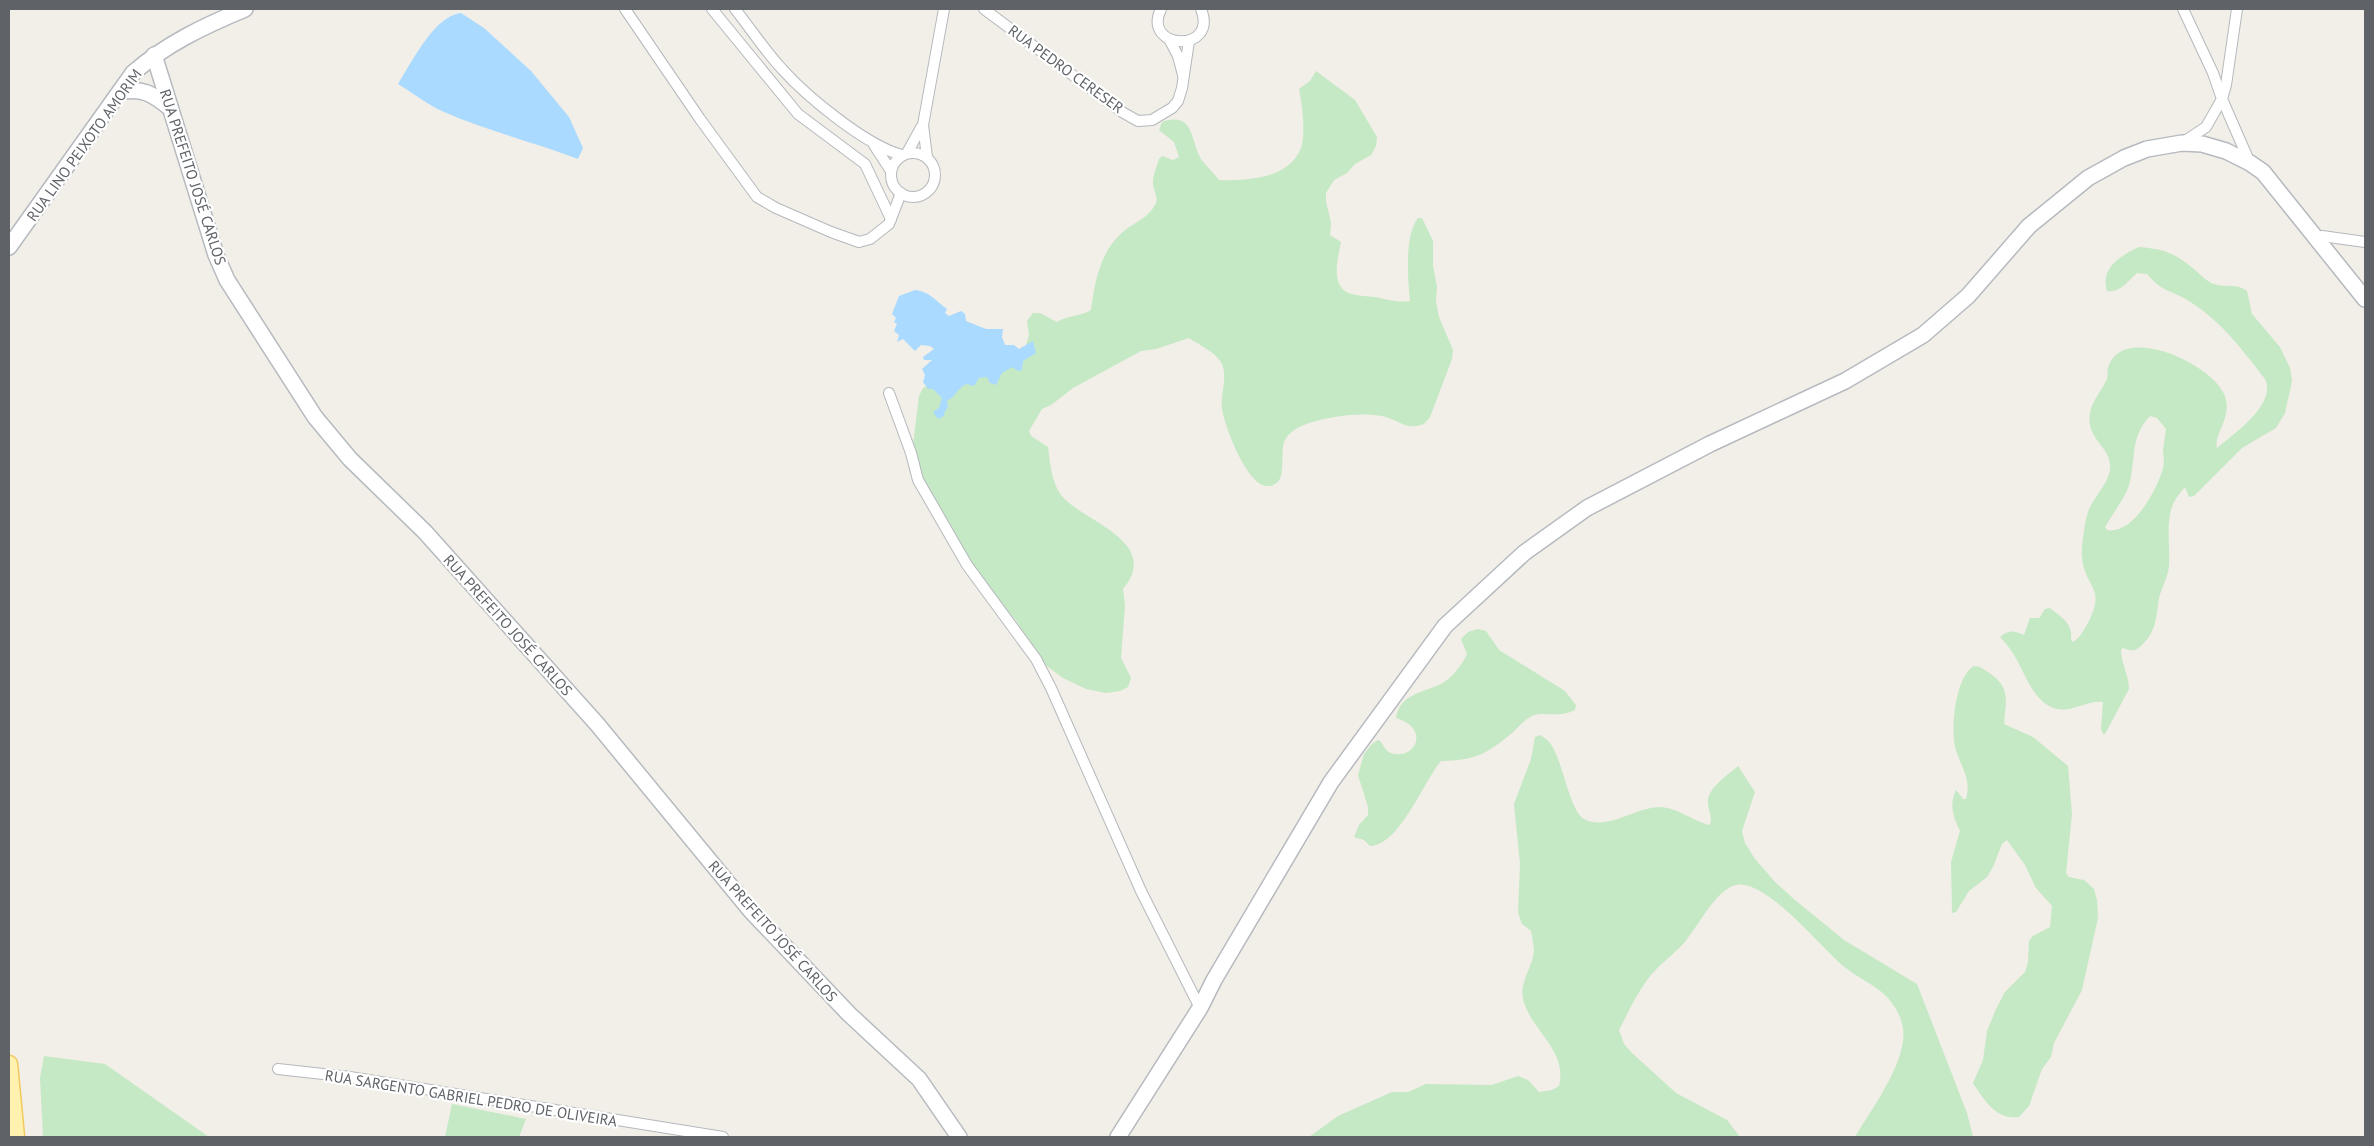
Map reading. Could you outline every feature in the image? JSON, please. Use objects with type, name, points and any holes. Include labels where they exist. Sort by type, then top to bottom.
[{"type":"main road","points":[[9,1064],[16,1137]]},
{"type":"street","name":"RUA LINO PEIXOTO AMORIM","points":[[9,248],[133,73],[154,55],[184,36],[245,9]]},
{"type":"street","points":[[625,9],[700,119],[757,197],[776,208],[859,242],[870,239],[880,232],[891,219],[901,194]]},
{"type":"street","points":[[712,9],[798,114],[865,164],[891,219]]},
{"type":"street","points":[[735,9],[782,69],[828,110],[886,150],[905,154],[914,152],[928,157]]},
{"type":"street","points":[[872,142],[891,171],[893,184],[901,194],[917,197],[930,190],[936,177],[935,169],[928,157],[923,126],[944,9]]},
{"type":"street","name":"RUA PEDRO CERESER","points":[[984,9],[1122,112],[1138,121],[1152,120],[1172,108],[1178,100],[1189,41]]},
{"type":"street","name":"RUA PEDRO CERESER","points":[[1161,9],[1158,24],[1178,56],[1183,76]]},
{"type":"street","points":[[1169,39],[1179,42],[1189,41],[1202,28],[1203,16],[1201,9]]},
{"type":"street","points":[[2183,9],[2213,73],[2222,99],[2250,162]]},
{"type":"street","points":[[2182,142],[2206,127],[2222,99],[2237,9]]},
{"type":"street","name":"RUA PREFEITO JOSÉ CARLOS","points":[[154,55],[216,255],[227,280],[315,417],[350,459],[425,532],[597,724],[751,911],[849,1014],[919,1079],[959,1137]]},
{"type":"street","points":[[120,92],[139,89],[159,98],[170,108]]},
{"type":"street","points":[[891,171],[893,165],[905,154],[923,126]]},
{"type":"street","points":[[1118,1137],[1200,1008],[1214,980],[1331,782],[1445,626],[1524,552],[1587,508],[1710,444],[1845,381],[1923,335],[1968,296],[2029,226],[2088,178],[2124,158],[2147,150],[2182,142],[2202,144],[2226,151],[2250,162],[2263,172],[2365,300]]},
{"type":"street","points":[[2314,238],[2322,236],[2365,242]]},
{"type":"street","points":[[889,393],[911,453],[918,480],[967,565],[1036,659],[1051,688],[1141,891],[1200,1008]]},
{"type":"street","name":"RUA SARGENTO GABRIEL PEDRO DE OLIVEIRA","points":[[278,1068],[350,1077],[682,1134],[723,1137]]},
{"type":"green space","points":[[1316,71],[1355,100],[1377,137],[1376,146],[1371,155],[1355,164],[1347,173],[1334,180],[1326,193],[1326,202],[1331,222],[1330,235],[1341,242],[1337,264],[1340,286],[1345,291],[1355,295],[1396,301],[1410,301],[1409,246],[1414,226],[1418,218],[1422,218],[1433,241],[1433,266],[1437,287],[1436,302],[1439,317],[1453,350],[1452,359],[1430,417],[1424,424],[1409,426],[1381,416],[1348,415],[1302,426],[1288,435],[1285,440],[1279,480],[1269,486],[1261,484],[1253,478],[1233,442],[1222,409],[1224,370],[1222,364],[1212,352],[1189,338],[1156,349],[1141,351],[1073,388],[1051,405],[1042,409],[1029,431],[1031,436],[1048,447],[1055,484],[1061,495],[1071,505],[1114,534],[1126,545],[1133,558],[1133,572],[1123,589],[1125,605],[1121,658],[1131,678],[1128,687],[1120,691],[1106,693],[1086,689],[1063,678],[1044,664],[1015,619],[983,584],[911,461],[919,396],[923,388],[930,384],[1024,352],[1029,335],[1027,321],[1033,313],[1040,313],[1057,322],[1091,310],[1094,288],[1100,267],[1109,248],[1124,231],[1150,212],[1156,203],[1153,182],[1159,159],[1162,156],[1173,160],[1179,157],[1174,142],[1159,130],[1162,122],[1180,120],[1186,124],[1201,159],[1219,180],[1242,180],[1266,176],[1287,166],[1301,148],[1303,127],[1299,89],[1310,81]]},
{"type":"green space","points":[[2139,247],[2169,253],[2188,264],[2211,283],[2235,286],[2247,291],[2252,314],[2280,347],[2290,368],[2292,381],[2285,413],[2276,428],[2242,448],[2194,496],[2189,497],[2185,487],[2174,503],[2169,521],[2169,568],[2159,598],[2155,622],[2148,639],[2143,644],[2134,650],[2123,648],[2121,650],[2129,689],[2105,734],[2103,734],[2101,729],[2103,702],[2069,709],[2057,709],[2048,705],[2034,692],[2015,656],[2000,637],[2011,632],[2024,635],[2030,618],[2039,618],[2045,609],[2050,608],[2068,625],[2073,642],[2084,630],[2094,610],[2095,594],[2084,568],[2082,557],[2083,541],[2090,506],[2108,477],[2110,464],[2108,457],[2091,429],[2090,413],[2107,379],[2108,368],[2116,355],[2130,348],[2147,348],[2166,352],[2202,370],[2216,382],[2224,394],[2226,402],[2227,410],[2218,437],[2217,448],[2243,426],[2260,408],[2267,389],[2265,379],[2221,327],[2201,309],[2182,297],[2162,288],[2147,274],[2137,273],[2120,288],[2107,291],[2106,276],[2109,269],[2119,259]],"holes":[[[2150,416],[2157,418],[2166,429],[2163,449],[2164,466],[2160,477],[2150,499],[2135,518],[2126,526],[2117,530],[2107,530],[2105,527],[2130,482],[2136,439],[2139,432]]]},
{"type":"green space","points":[[1478,629],[1486,631],[1499,650],[1565,691],[1576,705],[1575,710],[1562,714],[1535,715],[1525,720],[1494,747],[1480,755],[1472,758],[1441,761],[1410,811],[1391,836],[1381,843],[1370,846],[1364,840],[1354,837],[1359,825],[1368,815],[1368,807],[1358,775],[1364,754],[1378,740],[1391,753],[1399,754],[1407,752],[1412,748],[1416,743],[1414,729],[1396,718],[1398,710],[1413,695],[1445,682],[1453,675],[1467,654],[1461,639],[1468,632]]},
{"type":"green space","points":[[1974,666],[1988,672],[2004,689],[2006,701],[2004,724],[2033,737],[2068,766],[2072,814],[2066,873],[2069,877],[2084,880],[2094,889],[2097,900],[2098,918],[2082,990],[2054,1043],[2051,1057],[2042,1069],[2029,1106],[2019,1117],[2004,1115],[1992,1108],[1973,1083],[1983,1060],[1987,1031],[1996,1009],[2005,992],[2025,972],[2028,962],[2029,941],[2033,936],[2050,927],[2052,906],[2036,888],[2025,865],[2007,840],[2002,844],[1987,877],[1969,891],[1956,912],[1952,913],[1951,862],[1960,831],[1952,806],[1956,790],[1963,799],[1966,799],[1968,785],[1955,747],[1954,715],[1962,680]]},
{"type":"green space","points":[[1540,735],[1554,749],[1571,797],[1580,816],[1595,822],[1613,820],[1642,810],[1660,807],[1673,810],[1710,825],[1709,795],[1720,781],[1738,766],[1755,792],[1742,831],[1745,843],[1755,859],[1776,883],[1844,940],[1917,984],[1967,1113],[1973,1137],[1855,1137],[1887,1085],[1900,1055],[1903,1028],[1898,1012],[1883,993],[1842,965],[1777,902],[1762,892],[1748,886],[1736,885],[1729,888],[1714,901],[1684,943],[1651,975],[1639,992],[1619,1030],[1624,1044],[1632,1053],[1676,1093],[1727,1120],[1740,1137],[1309,1137],[1338,1116],[1392,1092],[1408,1092],[1426,1084],[1492,1085],[1518,1076],[1528,1080],[1539,1092],[1552,1090],[1559,1086],[1560,1073],[1554,1051],[1533,1021],[1527,1010],[1522,993],[1534,949],[1531,931],[1522,924],[1518,913],[1520,864],[1514,804],[1531,759],[1535,737]]},
{"type":"green space","points":[[44,1056],[105,1064],[209,1137],[43,1137],[40,1078]]},
{"type":"green space","points":[[452,1104],[526,1119],[519,1137],[445,1137]]},
{"type":"water","points":[[461,13],[484,28],[531,71],[569,117],[583,148],[578,159],[444,112],[398,84],[433,31],[451,16]]},
{"type":"water","points":[[915,290],[933,297],[947,309],[945,313],[949,316],[961,311],[965,314],[966,321],[986,329],[1003,329],[1002,337],[1005,345],[1014,345],[1019,349],[1033,341],[1036,353],[1023,361],[1022,370],[1018,371],[1012,367],[1002,373],[996,385],[990,383],[987,377],[979,378],[974,386],[966,384],[963,386],[947,401],[948,408],[944,416],[938,419],[933,412],[939,408],[942,398],[933,389],[928,389],[923,382],[925,375],[922,369],[932,360],[924,360],[923,357],[934,349],[930,346],[921,345],[915,351],[903,339],[897,342],[899,335],[894,331],[897,324],[894,322],[896,318],[892,314],[899,296]]}]
